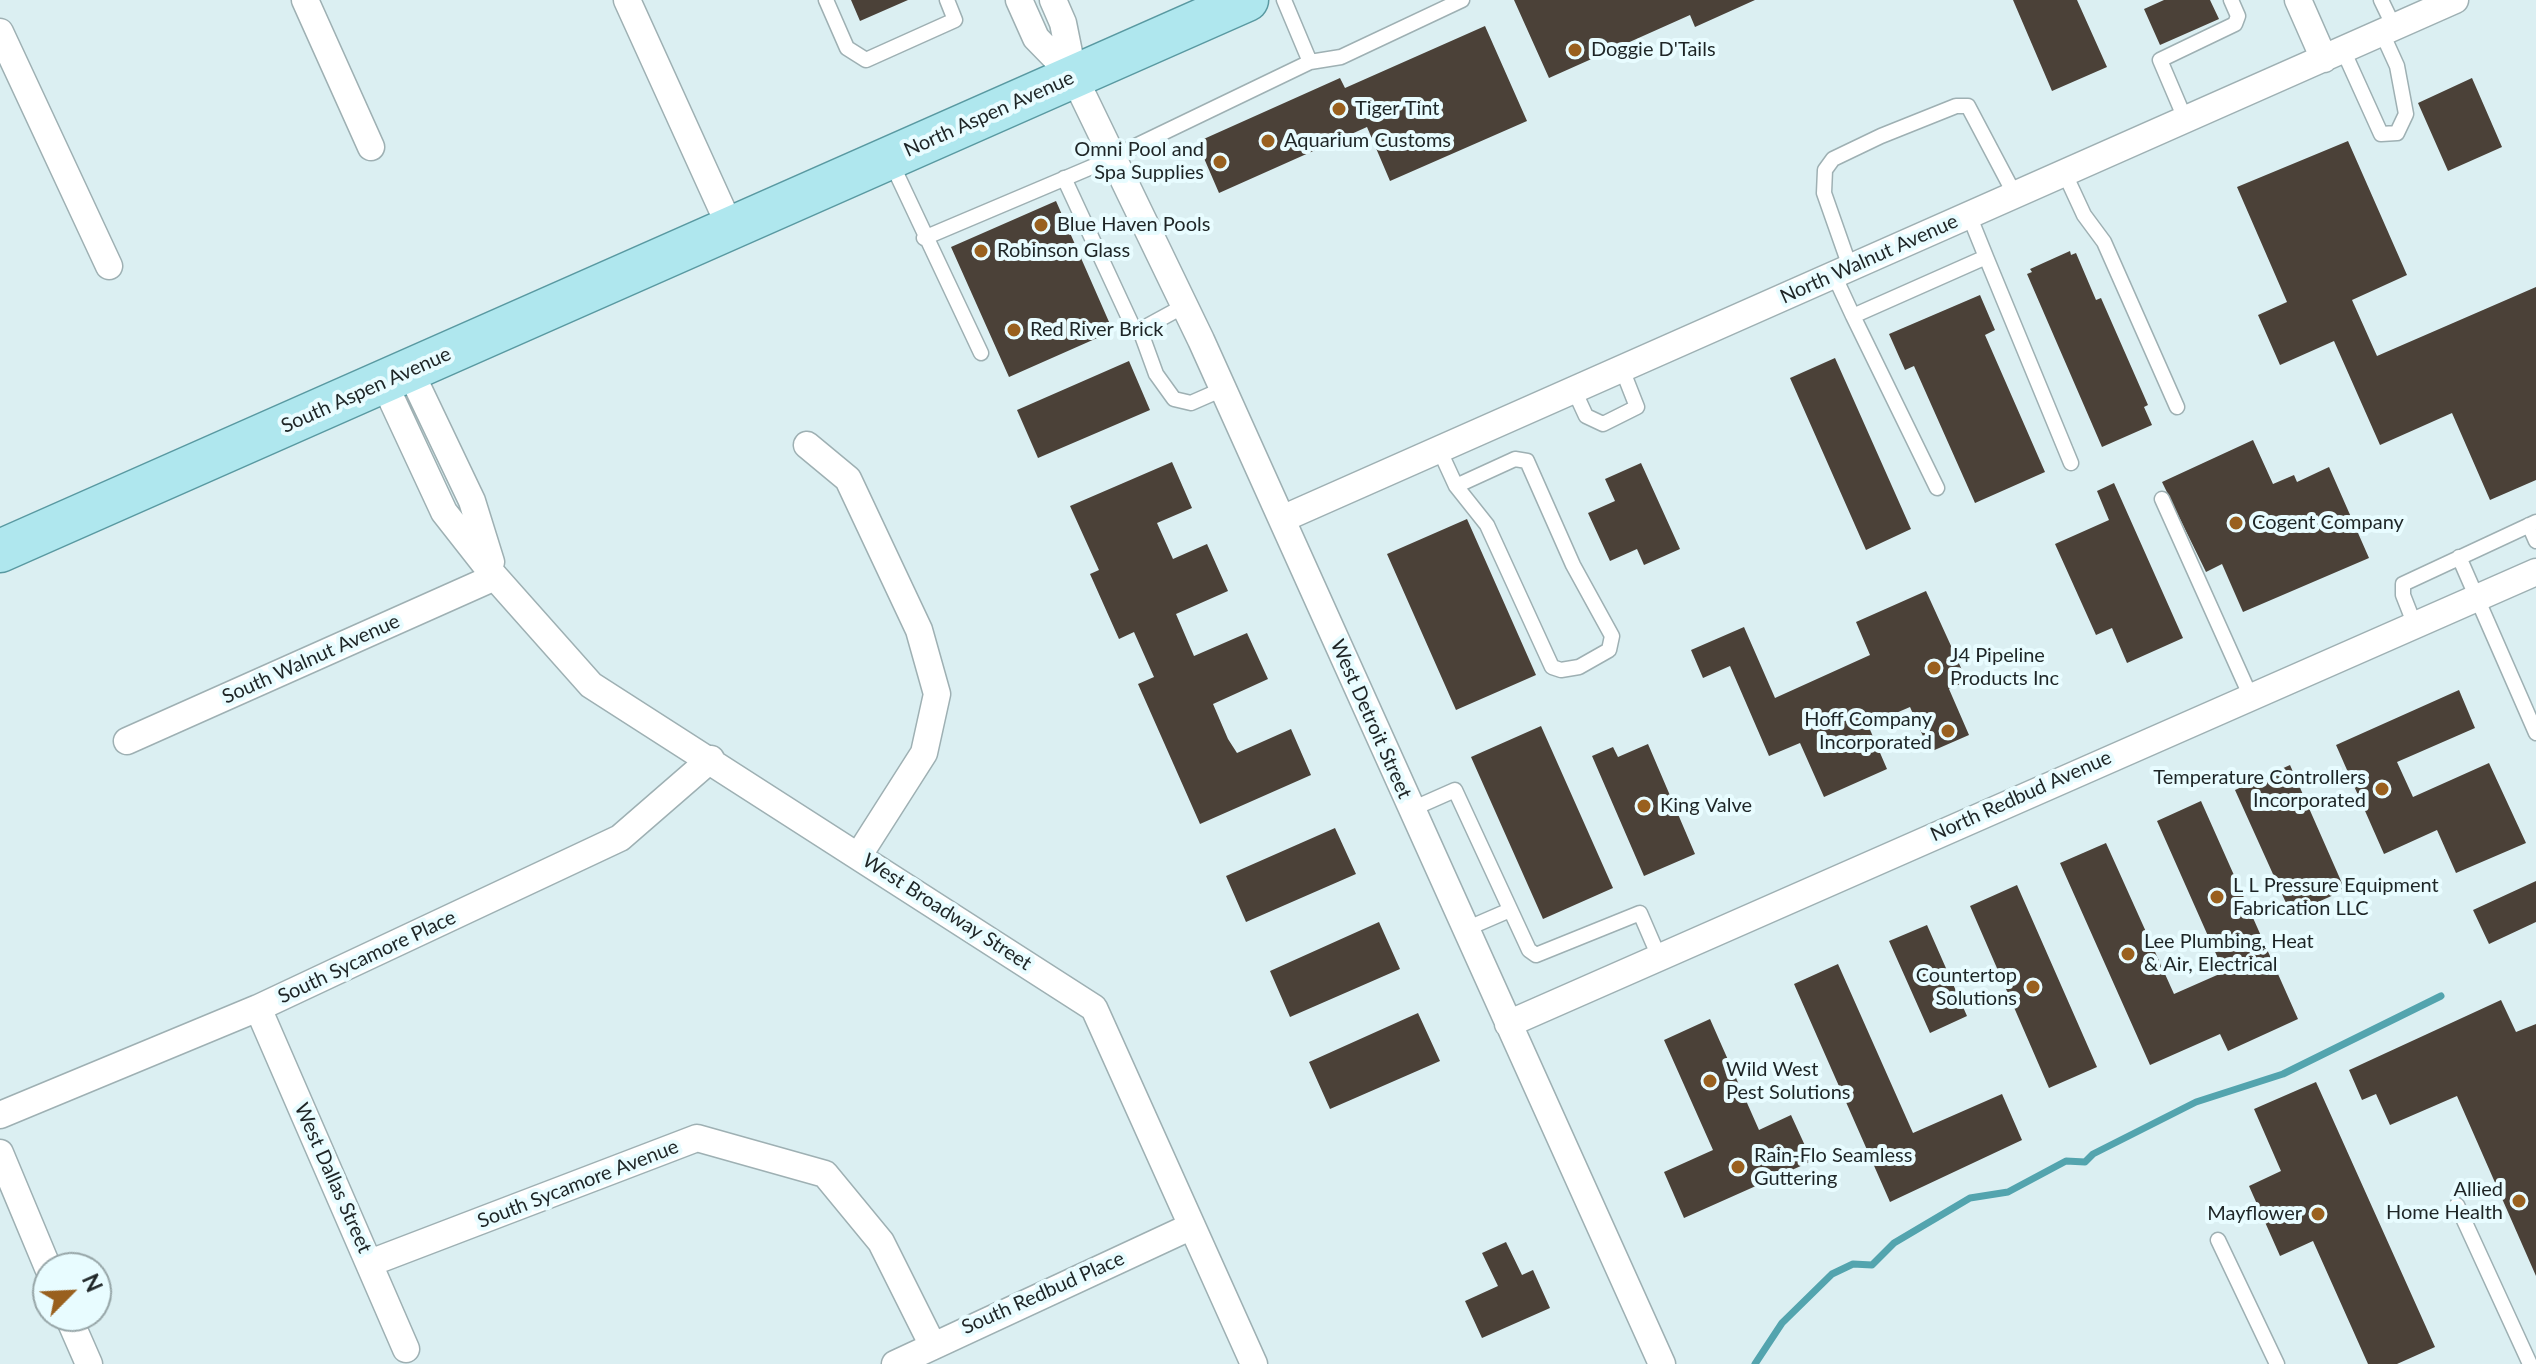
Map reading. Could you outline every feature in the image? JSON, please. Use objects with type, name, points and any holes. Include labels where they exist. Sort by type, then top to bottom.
[{"type":"main road","name":"North Aspen Avenue","points":[[731,229],[1247,0]]},
{"type":"main road","name":"South Aspen Avenue","points":[[0,551],[731,229]]},
{"type":"street","points":[[305,0],[371,147]]},
{"type":"street","points":[[627,0],[731,229]]},
{"type":"street","name":"West Detroit Street","points":[[1019,0],[1036,38],[1074,77]]},
{"type":"street","name":"West Detroit Street","points":[[1053,0],[1063,23],[1074,77],[1223,389],[1662,1364]]},
{"type":"street","points":[[2298,0],[2334,55]]},
{"type":"street","name":"North Walnut Avenue","points":[[1282,519],[2455,0]]},
{"type":"street","points":[[0,32],[109,266]]},
{"type":"street","name":"West Broadway Street","points":[[397,377],[444,512],[495,577],[591,685],[711,759],[1094,1008],[1254,1364]]},
{"type":"street","points":[[807,445],[848,479],[919,630],[937,694],[924,753],[859,855]]},
{"type":"street","name":"North Redbud Avenue","points":[[1508,1024],[2250,695],[2536,572]]},
{"type":"street","name":"South Walnut Avenue","points":[[127,741],[495,577]]},
{"type":"street","name":"South Sycamore Place","points":[[0,1115],[258,1008],[620,838],[711,759]]},
{"type":"street","name":"West Dallas Street","points":[[258,1008],[406,1349]]},
{"type":"street","name":"South Sycamore Avenue","points":[[370,1263],[697,1138],[825,1174],[881,1242],[932,1344]]},
{"type":"street","points":[[0,1153],[41,1252]]},
{"type":"street","name":"South Redbud Place","points":[[895,1364],[932,1344],[1192,1226]]},
{"type":"street","points":[[75,1332],[89,1364]]},
{"type":"lane","points":[[826,0],[847,48],[866,60],[955,20],[947,0]]},
{"type":"lane","points":[[1284,0],[1310,62]]},
{"type":"lane","points":[[924,238],[1064,178],[1310,62],[1341,57],[1462,0]]},
{"type":"lane","points":[[2186,121],[2160,60],[2235,24],[2238,16],[2231,0]]},
{"type":"lane","points":[[2334,55],[2381,134],[2397,133],[2406,114],[2381,0]]},
{"type":"lane","points":[[1937,488],[1853,316],[1824,193],[1825,170],[1833,159],[1881,136],[1956,106],[1968,106],[2015,195]]},
{"type":"lane","points":[[889,158],[924,238],[981,353]]},
{"type":"lane","points":[[2065,174],[2084,215],[2104,242],[2177,407]]},
{"type":"lane","points":[[1064,178],[1133,327],[1140,330],[1156,374],[1174,399],[1191,403],[1223,389]]},
{"type":"lane","points":[[1969,215],[2071,463]]},
{"type":"lane","points":[[1853,316],[1986,257]]},
{"type":"lane","points":[[1140,330],[1184,306]]},
{"type":"lane","points":[[1574,390],[1586,416],[1603,424],[1637,407],[1622,369]]},
{"type":"lane","points":[[1439,449],[1456,486],[1487,525],[1552,667],[1561,670],[1579,667],[1609,650],[1612,636],[1573,565],[1527,461],[1515,459],[1456,486]]},
{"type":"lane","points":[[2162,499],[2250,695]]},
{"type":"lane","points":[[2414,623],[2403,595],[2403,584],[2533,524],[2536,541]]},
{"type":"lane","points":[[2459,557],[2536,733]]},
{"type":"lane","points":[[1412,809],[1455,790],[1529,950],[1536,955],[1640,913],[1659,957]]},
{"type":"lane","points":[[1466,929],[1510,910]]},
{"type":"lane","points":[[2457,1205],[2530,1346],[2530,1364]]},
{"type":"lane","points":[[2218,1240],[2277,1364]]},
{"type":"building","points":[[851,0],[908,0],[860,21]]},
{"type":"building","name":"Doggie D'Tails","points":[[1514,0],[1755,0],[1695,27],[1690,15],[1549,78]]},
{"type":"building","points":[[2013,0],[2077,0],[2107,67],[2052,91]]},
{"type":"building","points":[[2164,0],[2210,0],[2219,19],[2160,45],[2144,9]]},
{"type":"building","points":[[1485,26],[1527,121],[1390,181],[1367,127],[1219,193],[1197,142],[1340,78],[1345,88]]},
{"type":"building","points":[[2472,78],[2502,147],[2448,171],[2418,103]]},
{"type":"building","points":[[2348,141],[2407,275],[2352,300],[2377,356],[2536,287],[2536,480],[2490,500],[2452,413],[2380,445],[2334,341],[2280,365],[2258,315],[2287,302],[2237,187]]},
{"type":"building","points":[[1056,201],[1113,331],[1009,377],[951,247]]},
{"type":"building","points":[[2070,251],[2071,255],[2076,253],[2096,300],[2101,298],[2148,405],[2144,407],[2152,425],[2102,447],[2027,274],[2032,272],[2030,269]]},
{"type":"building","points":[[1980,295],[1995,330],[1985,335],[2045,472],[1975,503],[1914,366],[1905,370],[1889,334]]},
{"type":"building","points":[[1835,358],[1911,529],[1866,550],[1790,378]]},
{"type":"building","points":[[1129,361],[1150,410],[1038,458],[1017,410]]},
{"type":"building","name":"Cogent Company","points":[[2253,440],[2273,484],[2294,475],[2297,482],[2329,467],[2369,558],[2243,612],[2222,564],[2206,572],[2162,482]]},
{"type":"building","points":[[1172,462],[1192,508],[1157,523],[1173,559],[1207,544],[1228,591],[1176,614],[1194,656],[1247,633],[1268,679],[1213,704],[1228,739],[1237,753],[1291,729],[1311,775],[1200,824],[1138,684],[1154,677],[1134,632],[1119,639],[1090,574],[1099,570],[1070,506]]},
{"type":"building","points":[[1641,463],[1680,549],[1644,565],[1637,549],[1610,561],[1588,513],[1615,501],[1605,479]]},
{"type":"building","points":[[2114,483],[2183,638],[2127,663],[2112,628],[2096,635],[2055,544],[2109,520],[2097,491]]},
{"type":"building","points":[[1467,519],[1536,675],[1456,710],[1387,554]]},
{"type":"building","points":[[1926,591],[1967,681],[1949,689],[1969,735],[1930,752],[1910,707],[1868,725],[1887,769],[1824,797],[1800,743],[1769,756],[1730,666],[1703,678],[1691,650],[1744,627],[1775,698],[1870,655],[1856,622]]},
{"type":"building","points":[[2459,690],[2475,728],[2397,762],[2413,797],[2489,763],[2526,843],[2456,873],[2437,830],[2384,854],[2336,745]]},
{"type":"building","points":[[1541,726],[1613,888],[1543,919],[1471,757]]},
{"type":"building","name":"King Valve","points":[[1648,744],[1695,854],[1644,876],[1592,756],[1613,747],[1618,757]]},
{"type":"building","name":"L L Pressure Equipment Fabrication LLC","points":[[2290,765],[2345,890],[2291,914],[2235,790]]},
{"type":"building","points":[[2201,801],[2298,1019],[2228,1051],[2220,1034],[2150,1065],[2060,863],[2106,843],[2174,994],[2224,972],[2157,821]]},
{"type":"building","points":[[1335,828],[1356,874],[1246,922],[1226,876]]},
{"type":"building","points":[[2536,881],[2536,922],[2489,944],[2473,910]]},
{"type":"building","name":"Countertop Solutions","points":[[2017,885],[2097,1067],[2049,1088],[1970,906]]},
{"type":"building","points":[[1379,922],[1400,969],[1290,1017],[1270,971]]},
{"type":"building","points":[[1927,925],[1967,1016],[1930,1033],[1889,941]]},
{"type":"building","points":[[1838,964],[1913,1133],[2002,1094],[2022,1140],[1890,1202],[1794,984]]},
{"type":"building","name":"Allied Home Health","points":[[2501,1000],[2516,1032],[2536,1024],[2536,1276],[2457,1096],[2390,1125],[2376,1094],[2362,1100],[2349,1070]]},
{"type":"building","points":[[1418,1013],[1440,1061],[1330,1109],[1309,1062]]},
{"type":"building","points":[[1710,1019],[1759,1130],[1791,1115],[1812,1161],[1684,1218],[1664,1172],[1713,1150],[1664,1040]]},
{"type":"building","name":"Mayflower","points":[[2316,1082],[2435,1347],[2397,1364],[2368,1364],[2313,1241],[2280,1256],[2249,1186],[2281,1171],[2254,1109]]},
{"type":"building","points":[[1506,1242],[1522,1275],[1533,1270],[1550,1308],[1482,1338],[1465,1301],[1498,1286],[1482,1253]]},
{"type":"waterway","points":[[1755,1364],[1782,1323],[1832,1274],[1853,1264],[1872,1265],[1894,1243],[1970,1198],[2008,1192],[2066,1161],[2085,1162],[2093,1154],[2196,1102],[2283,1074],[2441,996]]},
{"type":"place","name":"Doggie D'Tails","points":[[1575,50]]},
{"type":"place","name":"Tiger Tint","points":[[1339,109]]},
{"type":"place","name":"Aquarium Customs","points":[[1268,141]]},
{"type":"place","name":"Omni Pool and Spa Supplies","points":[[1220,162]]},
{"type":"place","name":"Blue Haven Pools","points":[[1041,225]]},
{"type":"place","name":"Robinson Glass","points":[[981,251]]},
{"type":"place","name":"Red River Brick","points":[[1014,330]]},
{"type":"place","name":"Cogent Company","points":[[2236,523]]},
{"type":"place","name":"J4 Pipeline Products Inc","points":[[1934,668]]},
{"type":"place","name":"Hoff Company Incorporated","points":[[1948,731]]},
{"type":"place","name":"Temperature Controllers Incorporated","points":[[2382,789]]},
{"type":"place","name":"King Valve","points":[[1644,806]]},
{"type":"place","name":"L L Pressure Equipment Fabrication LLC","points":[[2217,897]]},
{"type":"place","name":"Lee Plumbing, Heat & Air, Electrical","points":[[2128,954]]},
{"type":"place","name":"Countertop Solutions","points":[[2033,987]]},
{"type":"place","name":"Wild West Pest Solutions","points":[[1710,1081]]},
{"type":"place","name":"Rain-Flo Seamless Guttering","points":[[1738,1167]]},
{"type":"place","name":"Allied Home Health","points":[[2519,1201]]},
{"type":"place","name":"Mayflower","points":[[2318,1214]]}]
